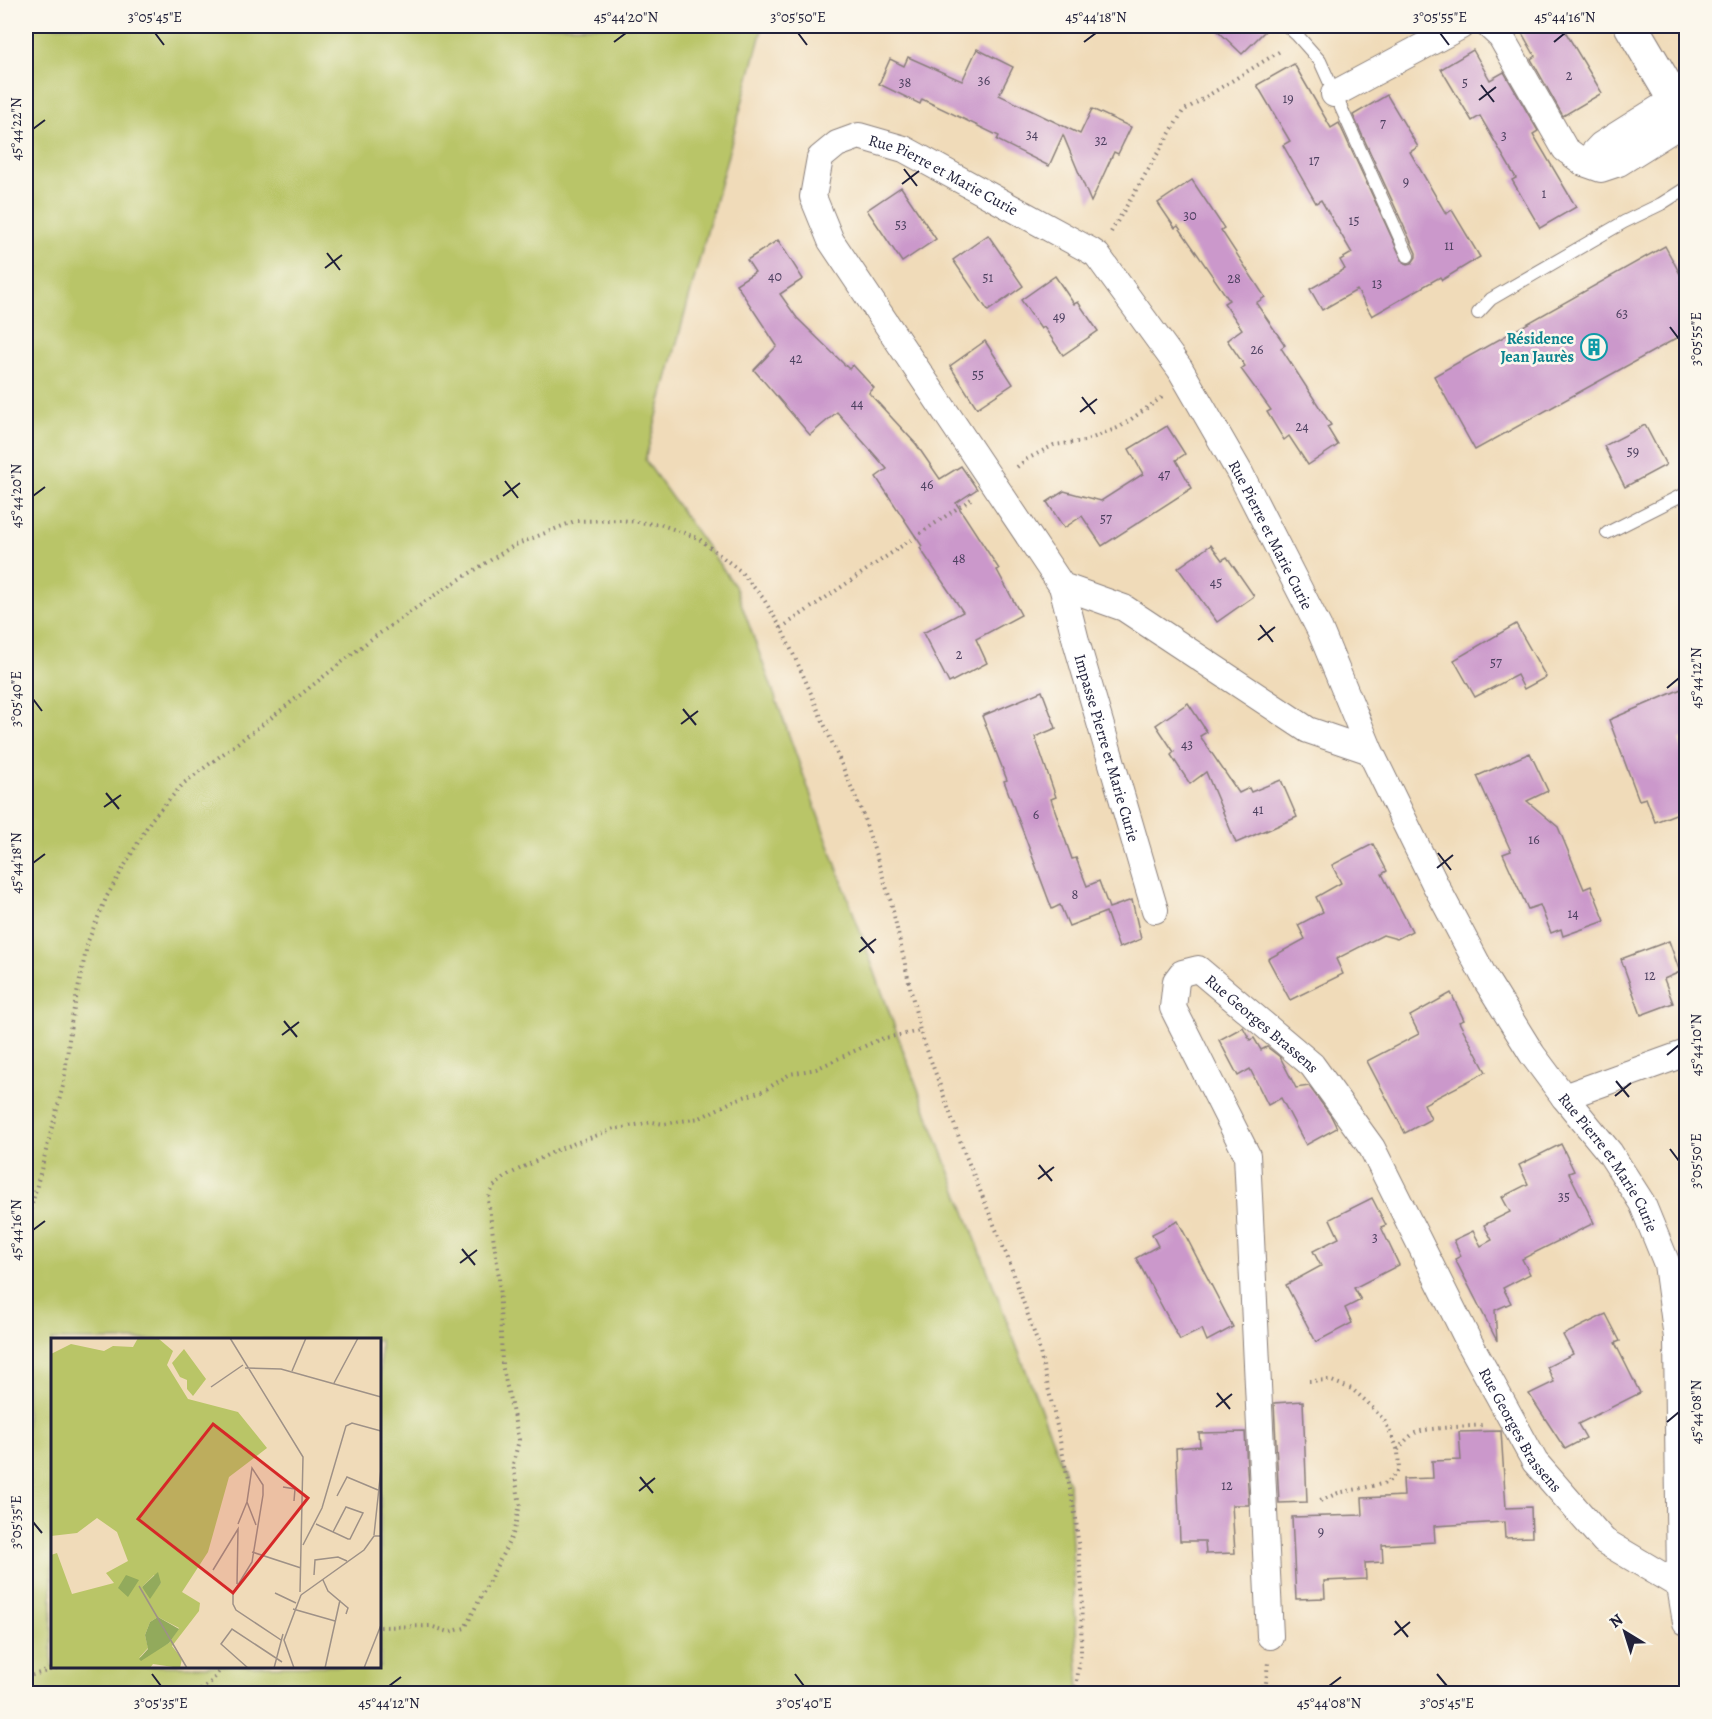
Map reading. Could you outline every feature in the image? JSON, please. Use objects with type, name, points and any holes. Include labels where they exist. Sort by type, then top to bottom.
[{"type":"main road","points":[[1631,26],[1682,113]]},
{"type":"street","points":[[1335,94],[1461,26]]},
{"type":"street","points":[[1489,26],[1501,37],[1565,150],[1584,163],[1601,145],[1682,113]]},
{"type":"street","name":"Rue Pierre et Marie Curie","points":[[1062,586],[831,241],[813,197],[820,158],[837,144],[859,136],[904,148],[1097,255],[1180,369],[1240,473],[1320,630],[1370,752],[1436,886],[1486,980],[1532,1054],[1610,1153],[1642,1203],[1667,1264],[1677,1338],[1680,1586],[1686,1622]]},
{"type":"street","points":[[1062,586],[1124,608],[1308,730],[1370,752]]},
{"type":"street","name":"Impasse Pierre et Marie Curie","points":[[1062,586],[1155,910]]},
{"type":"street","name":"Rue Georges Brassens","points":[[1270,1636],[1246,1155],[1173,1008],[1176,981],[1182,973],[1198,969],[1312,1065],[1372,1148],[1468,1340],[1535,1462],[1604,1541],[1680,1586]]},
{"type":"street","points":[[1564,1096],[1686,1053]]},
{"type":"lane","points":[[1287,26],[1320,62],[1408,256]]},
{"type":"lane","points":[[1478,313],[1491,299],[1686,188]]},
{"type":"lane","points":[[1607,533],[1686,493]]},
{"type":"path","points":[[1097,255],[1183,111],[1284,48],[1297,35]]},
{"type":"path","points":[[26,1227],[64,1082],[71,1023],[88,941],[107,896],[151,820],[184,783],[389,627],[513,546],[575,521],[621,520],[662,525],[698,538],[739,570],[763,598],[781,628],[862,812],[891,902],[920,1031],[939,1088],[1009,1261],[1038,1344],[1076,1519],[1082,1587],[1082,1652],[1075,1694]]},
{"type":"path","points":[[381,1626],[430,1626],[449,1632],[465,1629],[513,1534],[520,1505],[513,1464],[519,1440],[502,1365],[499,1277],[488,1200],[493,1187],[508,1175],[570,1145],[614,1129],[651,1122],[664,1124],[700,1118],[735,1100],[765,1090],[789,1074],[816,1069],[880,1039],[920,1031]]},
{"type":"path","points":[[1310,1381],[1329,1380],[1352,1389],[1384,1420],[1398,1451],[1399,1470],[1387,1483],[1338,1493],[1320,1502]]},
{"type":"path","points":[[1398,1451],[1403,1443],[1415,1434],[1428,1430],[1513,1422]]},
{"type":"path","points":[[1252,1694],[1266,1683],[1270,1636]]},
{"type":"path","points":[[26,1677],[57,1668]]},
{"type":"path","points":[[196,1694],[212,1681],[222,1668]]},
{"type":"green space","points":[[26,26],[763,26],[645,460],[735,586],[903,1050],[1069,1483],[1079,1693],[26,1693]]},
{"type":"building","points":[[1213,26],[1270,26],[1242,54]]},
{"type":"building","points":[[1518,26],[1562,26],[1602,93],[1563,116],[1531,59],[1535,56]]},
{"type":"building","points":[[977,49],[1013,67],[999,95],[1080,134],[1092,109],[1131,127],[1118,154],[1114,152],[1091,202],[1063,135],[1049,166],[997,140],[999,136],[922,99],[920,104],[879,84],[890,59],[904,66],[908,57],[962,81]]},
{"type":"building","points":[[1473,50],[1490,80],[1504,72],[1538,131],[1533,134],[1576,207],[1540,228],[1512,180],[1516,178],[1480,116],[1472,121],[1441,69]]},
{"type":"building","points":[[1294,64],[1331,128],[1339,123],[1403,262],[1412,263],[1416,253],[1353,115],[1387,95],[1418,147],[1410,152],[1446,214],[1452,210],[1480,257],[1442,280],[1440,277],[1372,316],[1357,290],[1322,310],[1310,289],[1345,269],[1340,260],[1352,253],[1321,200],[1316,203],[1283,145],[1290,141],[1257,85]]},
{"type":"building","points":[[1192,180],[1224,228],[1221,230],[1265,297],[1256,303],[1285,345],[1281,348],[1331,425],[1327,427],[1338,445],[1308,465],[1289,436],[1284,440],[1267,412],[1271,410],[1241,369],[1245,366],[1227,340],[1242,329],[1224,303],[1229,300],[1178,226],[1175,228],[1158,203]]},
{"type":"building","points":[[901,187],[936,239],[902,262],[867,210]]},
{"type":"building","points":[[988,235],[1023,286],[988,311],[953,260]]},
{"type":"building","points":[[778,240],[803,279],[780,294],[797,318],[849,369],[853,365],[874,388],[869,393],[916,444],[940,479],[961,466],[977,489],[956,503],[999,569],[997,570],[1021,615],[976,639],[987,663],[949,683],[923,633],[963,612],[876,477],[887,469],[837,412],[810,435],[754,370],[777,346],[736,284],[755,272],[747,260]]},
{"type":"building","name":"Résidence Jean Jaurès","points":[[1665,246],[1686,285],[1686,333],[1475,450],[1434,376]]},
{"type":"building","points":[[1055,276],[1074,304],[1078,302],[1098,331],[1063,355],[1044,327],[1041,329],[1021,300]]},
{"type":"building","points":[[985,341],[1013,384],[977,408],[950,366]]},
{"type":"building","points":[[1645,425],[1666,465],[1625,487],[1604,446]]},
{"type":"building","points":[[1167,426],[1185,454],[1176,460],[1192,488],[1102,546],[1082,516],[1064,528],[1047,502],[1064,491],[1101,501],[1143,474],[1129,449]]},
{"type":"building","points":[[1211,545],[1222,560],[1227,557],[1254,596],[1217,622],[1178,568]]},
{"type":"building","points":[[1516,624],[1546,677],[1524,689],[1517,675],[1475,697],[1454,660]]},
{"type":"building","points":[[1686,687],[1686,737],[1679,740],[1686,761],[1686,810],[1655,822],[1646,798],[1639,800],[1609,720]]},
{"type":"building","points":[[1042,691],[1056,728],[1035,737],[1056,797],[1051,799],[1072,859],[1076,858],[1087,886],[1099,881],[1109,908],[1132,900],[1141,939],[1119,948],[1106,912],[1069,926],[1060,905],[1052,909],[982,716]]},
{"type":"building","points":[[1188,703],[1207,732],[1200,736],[1239,793],[1249,788],[1251,792],[1281,780],[1297,817],[1236,843],[1206,772],[1190,784],[1171,755],[1174,752],[1156,725]]},
{"type":"building","points":[[1530,753],[1548,791],[1527,801],[1558,827],[1584,889],[1591,886],[1605,921],[1563,936],[1561,929],[1551,933],[1540,905],[1528,909],[1503,854],[1511,851],[1477,776]]},
{"type":"building","points":[[1373,844],[1387,871],[1382,874],[1412,931],[1397,939],[1383,935],[1336,959],[1343,974],[1290,1000],[1268,959],[1305,939],[1298,925],[1323,912],[1316,897],[1341,883],[1332,865]]},
{"type":"building","points":[[1669,941],[1680,972],[1664,979],[1673,1003],[1641,1015],[1621,959]]},
{"type":"building","points":[[1451,993],[1464,1020],[1459,1022],[1486,1072],[1424,1104],[1431,1119],[1405,1133],[1367,1061],[1419,1034],[1410,1016]]},
{"type":"building","points":[[1243,1027],[1250,1040],[1254,1038],[1261,1050],[1267,1047],[1280,1057],[1296,1088],[1309,1086],[1337,1128],[1306,1145],[1281,1098],[1268,1105],[1250,1069],[1238,1076],[1219,1040]]},
{"type":"building","points":[[1561,1144],[1574,1171],[1569,1173],[1594,1223],[1522,1259],[1530,1274],[1503,1288],[1511,1303],[1495,1310],[1497,1341],[1455,1259],[1461,1256],[1454,1240],[1473,1231],[1481,1246],[1492,1240],[1484,1225],[1510,1212],[1502,1197],[1528,1184],[1519,1165]]},
{"type":"building","points":[[1372,1198],[1386,1225],[1381,1227],[1399,1265],[1354,1288],[1361,1300],[1345,1308],[1352,1323],[1316,1342],[1286,1285],[1321,1266],[1313,1251],[1339,1238],[1330,1219]]},
{"type":"building","points":[[1178,1221],[1233,1327],[1207,1341],[1202,1329],[1180,1340],[1136,1258],[1158,1246],[1152,1234]]},
{"type":"building","points":[[1606,1314],[1620,1341],[1615,1343],[1640,1393],[1578,1424],[1586,1438],[1565,1449],[1529,1394],[1554,1382],[1547,1367],[1573,1354],[1563,1335]]},
{"type":"building","points":[[1303,1401],[1307,1502],[1279,1503],[1274,1403]]},
{"type":"building","points":[[1501,1431],[1506,1508],[1531,1507],[1532,1537],[1505,1538],[1504,1522],[1434,1526],[1435,1542],[1382,1545],[1383,1562],[1365,1563],[1366,1579],[1324,1581],[1325,1598],[1296,1599],[1292,1517],[1363,1515],[1362,1498],[1404,1496],[1403,1479],[1433,1478],[1432,1461],[1461,1460],[1459,1432]]},
{"type":"building","points":[[1245,1432],[1249,1505],[1232,1505],[1235,1553],[1206,1554],[1205,1541],[1180,1541],[1176,1448],[1200,1446],[1199,1433]]},
{"type":"place","name":"Résidence Jean Jaurès","points":[[1594,347]]}]
